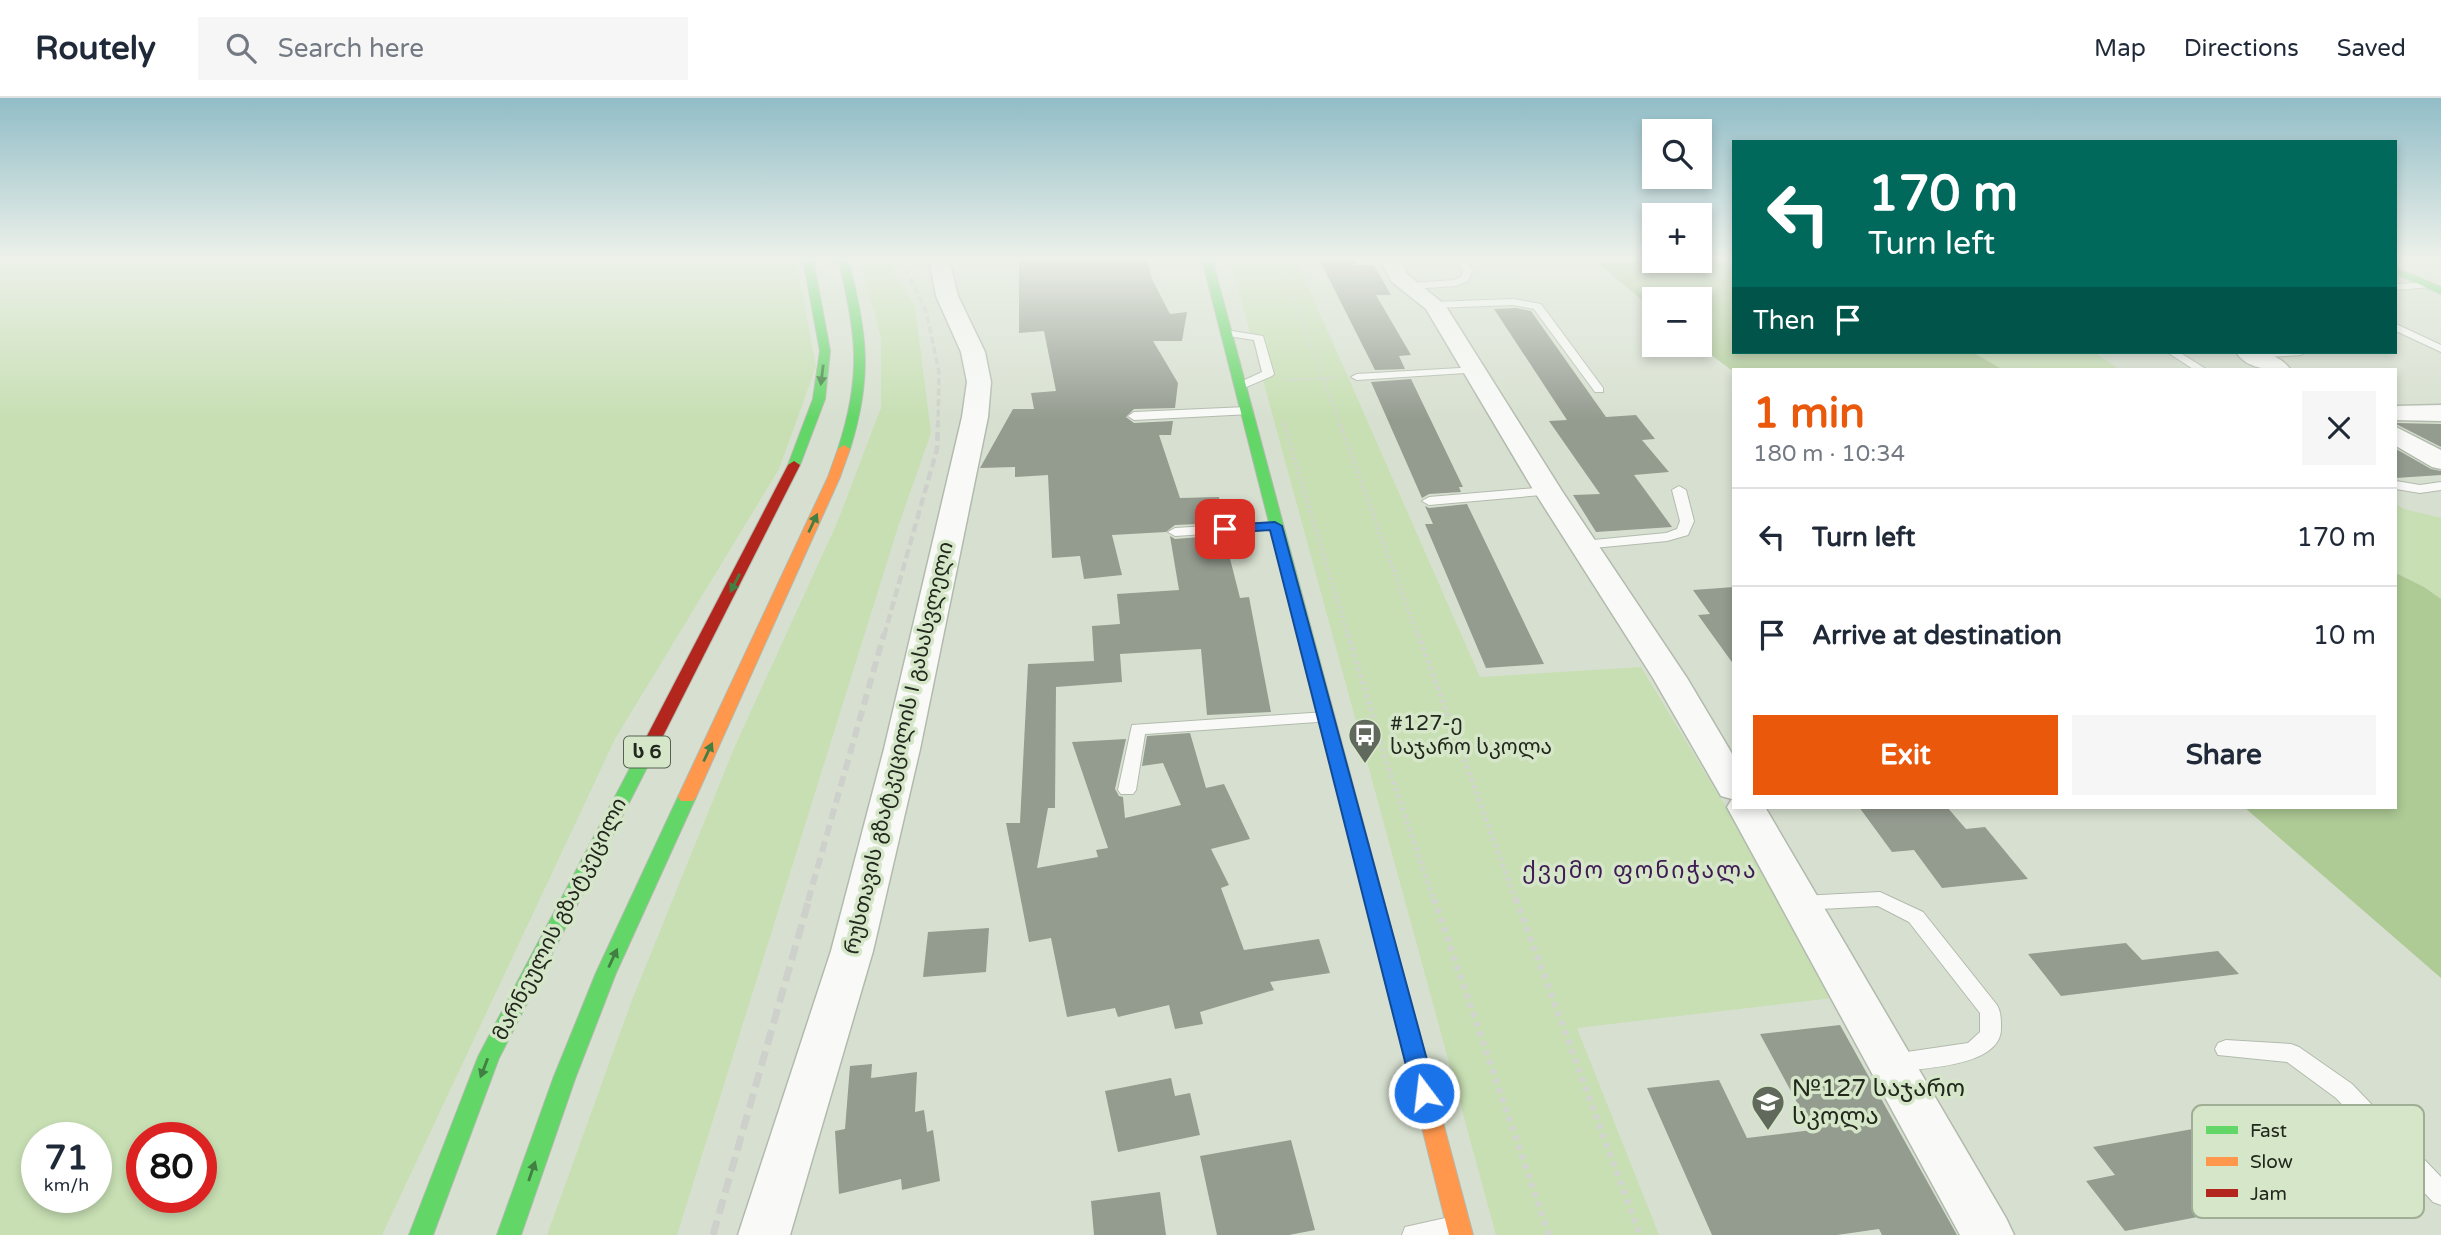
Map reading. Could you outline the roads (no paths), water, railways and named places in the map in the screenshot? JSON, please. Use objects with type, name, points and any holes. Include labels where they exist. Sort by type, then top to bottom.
[{"type":"main road","name":"მარნეულის გზატკეცილი","points":[[421,1235],[489,1057],[802,450],[819,399],[825,351],[818,312]]},
{"type":"main road","name":"ს 6","points":[[509,1235],[564,1079],[606,973],[834,477],[853,424],[863,368],[862,336],[856,312]]},
{"type":"main road","points":[[1221,312],[1460,1231]]},
{"type":"street","name":"რუსთავის გზატკეცილის I გასასვლელი","points":[[764,1235],[852,951],[902,749],[975,417],[979,382],[973,352],[954,312]]},
{"type":"street","points":[[1439,312],[1477,370],[1548,491],[1670,678],[1732,783]]},
{"type":"street","points":[[2252,354],[2276,368]]},
{"type":"street","points":[[2397,413],[2441,413]]},
{"type":"street","points":[[2397,436],[2441,461]]},
{"type":"street","points":[[1747,809],[1988,1235]]},
{"type":"lane","points":[[1541,312],[1599,390]]},
{"type":"lane","points":[[2397,327],[2441,349]]},
{"type":"lane","points":[[1226,333],[1259,338],[1269,377],[1240,386]]},
{"type":"lane","points":[[2397,338],[2416,336]]},
{"type":"lane","points":[[2175,354],[2198,368]]},
{"type":"lane","points":[[1357,377],[1477,370]]},
{"type":"lane","points":[[1134,416],[1247,411]]},
{"type":"lane","points":[[2397,485],[2420,489],[2441,486]]},
{"type":"lane","points":[[1583,545],[1683,533],[1687,521],[1679,490]]},
{"type":"lane","points":[[1429,501],[1548,491]]},
{"type":"lane","points":[[1175,532],[1275,526]]},
{"type":"lane","points":[[1127,790],[1138,729],[1326,717]]},
{"type":"lane","points":[[1801,904],[1880,899],[1896,905],[1916,917],[1990,1012],[1991,1036],[1973,1051],[1891,1063]]},
{"type":"lane","points":[[2226,1049],[2291,1053],[2344,1091],[2357,1105]]},
{"type":"lane","points":[[2424,1176],[2441,1194]]},
{"type":"lane","points":[[1413,1235],[1460,1231]]},
{"type":"railway","points":[[926,312],[939,372],[938,426]]},
{"type":"railway","points":[[884,636],[937,449],[938,424]]},
{"type":"railway","points":[[808,901],[884,634]]},
{"type":"railway","points":[[713,1235],[809,899]]},
{"type":"place","name":"#127-ე საჯარო სკოლა","points":[[1365,765]]},
{"type":"place","name":"№127 საჯარო სკოლა","points":[[1768,1132]]},
{"type":"district","name":"ქვემო ფონიჭალა","points":[[1640,871]]}]
